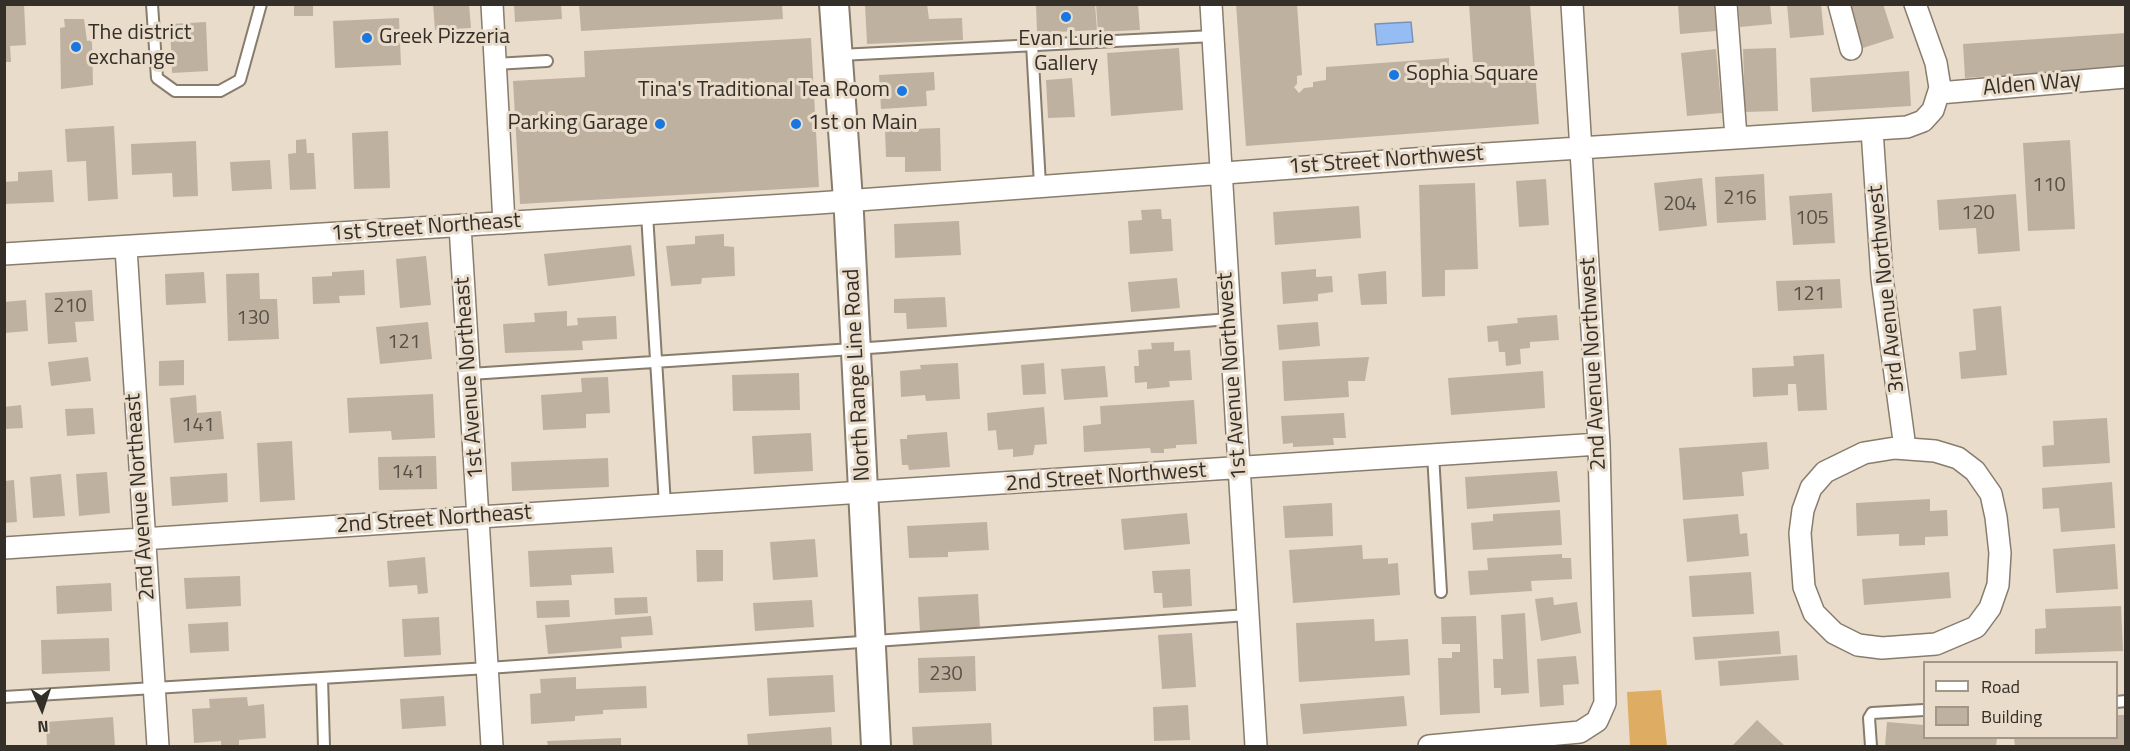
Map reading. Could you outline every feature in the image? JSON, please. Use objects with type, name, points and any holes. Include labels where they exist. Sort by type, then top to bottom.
[{"type":"main road","name":"North Range Line Road","points":[[834,4],[848,200],[876,747]]},
{"type":"street","points":[[492,4],[504,223]]},
{"type":"street","name":"1st Avenue Northwest","points":[[1211,4],[1256,747]]},
{"type":"street","name":"2nd Avenue Northwest","points":[[1522,742],[1580,732],[1597,721],[1605,703],[1599,444],[1572,4]]},
{"type":"street","points":[[1726,4],[1736,137]]},
{"type":"street","points":[[1839,4],[1851,49]]},
{"type":"street","points":[[1915,4],[1936,63],[1939,93]]},
{"type":"street","name":"Alden Way","points":[[1939,93],[2126,77]]},
{"type":"street","name":"1st Street Northwest","points":[[848,200],[1582,147],[1907,127],[1923,122],[1933,110],[1939,93]]},
{"type":"street","name":"3rd Avenue Northwest","points":[[1872,130],[1882,279],[1905,448]]},
{"type":"street","name":"1st Street Northeast","points":[[4,254],[126,248],[848,200]]},
{"type":"street","name":"1st Avenue Northeast","points":[[460,226],[492,747]]},
{"type":"street","name":"2nd Avenue Northeast","points":[[126,248],[142,538],[158,747]]},
{"type":"street","name":"2nd Street Northwest","points":[[864,494],[1599,444]]},
{"type":"street","points":[[1905,448],[1935,451],[1958,458],[1975,471],[1991,494],[2000,553],[1998,585],[1993,600],[1976,627],[1946,640],[1911,647],[1882,648],[1858,645],[1834,633],[1814,613],[1804,587],[1800,533],[1803,510],[1811,488],[1825,472],[1864,453],[1905,448]]},
{"type":"street","name":"2nd Street Northeast","points":[[4,548],[864,494]]},
{"type":"street","points":[[1429,747],[1522,742]]},
{"type":"lane","points":[[152,4],[157,78],[175,91],[220,91],[240,80],[261,4]]},
{"type":"lane","points":[[836,55],[1213,36]]},
{"type":"lane","points":[[1032,44],[1040,185]]},
{"type":"lane","points":[[495,64],[547,61]]},
{"type":"lane","points":[[647,214],[665,505]]},
{"type":"lane","points":[[470,374],[856,349],[1229,319]]},
{"type":"lane","points":[[1433,454],[1441,592]]},
{"type":"lane","points":[[4,697],[488,668],[1248,615]]},
{"type":"lane","points":[[322,678],[324,747]]},
{"type":"lane","points":[[1871,747],[1869,718],[1872,713],[1923,710]]},
{"type":"shaded area","points":[[1661,690],[1667,746],[1630,746],[1627,692]]},
{"type":"water","points":[[1411,22],[1413,42],[1377,45],[1375,24]]},
{"type":"building","points":[[4,4],[24,4],[26,45],[10,46],[11,62],[4,62]]},
{"type":"building","points":[[294,4],[313,4],[313,16],[294,16]]},
{"type":"building","points":[[433,4],[469,4],[471,28],[435,30]]},
{"type":"building","points":[[514,4],[561,4],[562,19],[515,22]]},
{"type":"building","points":[[579,4],[782,4],[783,19],[581,31]]},
{"type":"building","points":[[865,4],[927,4],[929,19],[962,18],[963,40],[867,44]]},
{"type":"building","name":"Evan Lurie Gallery","points":[[1036,4],[1095,4],[1097,30],[1037,33]]},
{"type":"building","points":[[1096,4],[1138,4],[1140,30],[1098,32]]},
{"type":"building","name":"Sophia Square","points":[[1236,4],[1297,4],[1302,75],[1297,76],[1297,84],[1294,87],[1299,93],[1304,88],[1313,87],[1313,82],[1326,80],[1326,67],[1449,58],[1449,71],[1462,70],[1463,76],[1471,75],[1476,80],[1481,74],[1477,70],[1477,62],[1473,62],[1469,4],[1530,4],[1539,124],[1246,146]]},
{"type":"building","points":[[1678,4],[1714,4],[1716,31],[1680,34]]},
{"type":"building","points":[[1738,4],[1770,4],[1772,24],[1740,27]]},
{"type":"building","points":[[1787,4],[1821,4],[1824,35],[1790,38]]},
{"type":"building","points":[[1848,4],[1883,4],[1894,38],[1863,48]]},
{"type":"building","points":[[399,18],[401,65],[335,68],[333,21]]},
{"type":"building","points":[[64,19],[84,19],[87,41],[92,40],[93,85],[61,89],[60,28],[65,27]]},
{"type":"building","points":[[206,22],[208,71],[172,73],[170,24]]},
{"type":"building","points":[[2126,33],[2126,67],[1965,78],[1963,44]]},
{"type":"building","name":"Parking Garage","points":[[811,38],[819,187],[520,204],[513,81],[585,77],[584,51]]},
{"type":"building","points":[[1179,48],[1183,110],[1111,116],[1107,53]]},
{"type":"building","points":[[1776,48],[1778,111],[1745,112],[1743,49]]},
{"type":"building","points":[[1716,49],[1722,113],[1687,116],[1681,53]]},
{"type":"building","points":[[1909,71],[1911,106],[1812,112],[1810,78]]},
{"type":"building","points":[[934,72],[935,90],[926,91],[927,106],[881,109],[879,75]]},
{"type":"building","points":[[1072,78],[1075,117],[1048,118],[1046,80]]},
{"type":"building","points":[[114,126],[118,199],[88,201],[86,161],[67,162],[65,129]]},
{"type":"building","points":[[940,128],[941,171],[905,172],[905,157],[886,157],[885,130]]},
{"type":"building","points":[[388,131],[390,188],[354,189],[352,133]]},
{"type":"building","points":[[306,139],[307,153],[314,153],[316,189],[290,190],[288,154],[296,153],[296,140]]},
{"type":"building","points":[[2070,140],[2075,229],[2028,231],[2023,143]]},
{"type":"building","points":[[196,141],[198,196],[173,197],[172,173],[132,175],[131,144]]},
{"type":"building","points":[[270,160],[272,189],[232,191],[230,162]]},
{"type":"building","points":[[52,170],[54,202],[4,204],[4,182],[18,181],[18,172]]},
{"type":"building","points":[[1764,174],[1766,220],[1717,223],[1715,177]]},
{"type":"building","points":[[1702,178],[1707,226],[1659,231],[1654,183]]},
{"type":"building","points":[[1546,179],[1549,225],[1519,227],[1516,181]]},
{"type":"building","points":[[1475,183],[1478,269],[1445,270],[1445,296],[1422,297],[1419,185]]},
{"type":"building","points":[[1832,193],[1835,243],[1793,245],[1789,196]]},
{"type":"building","points":[[2016,194],[2020,251],[1978,254],[1976,228],[1939,230],[1937,200]]},
{"type":"building","points":[[1359,206],[1361,238],[1275,245],[1273,212]]},
{"type":"building","points":[[1161,209],[1162,219],[1171,219],[1173,251],[1130,254],[1128,221],[1142,220],[1141,210]]},
{"type":"building","points":[[959,221],[961,255],[895,258],[894,224]]},
{"type":"building","points":[[724,234],[724,246],[734,247],[735,276],[702,278],[701,284],[671,286],[666,246],[695,244],[695,236]]},
{"type":"building","points":[[631,245],[635,276],[548,286],[544,254]]},
{"type":"building","points":[[426,256],[431,305],[400,308],[396,259]]},
{"type":"building","points":[[1316,269],[1316,277],[1332,276],[1333,292],[1318,294],[1318,301],[1283,304],[1281,272]]},
{"type":"building","points":[[364,270],[365,295],[339,296],[340,303],[313,304],[312,277],[332,276],[332,272]]},
{"type":"building","points":[[1386,271],[1387,304],[1361,305],[1358,274]]},
{"type":"building","points":[[204,272],[206,303],[166,305],[165,274]]},
{"type":"building","points":[[259,273],[260,299],[277,299],[279,339],[228,341],[226,274]]},
{"type":"building","points":[[1177,278],[1180,308],[1131,312],[1128,282]]},
{"type":"building","points":[[1840,279],[1842,308],[1778,311],[1776,281]]},
{"type":"building","points":[[92,290],[94,321],[75,322],[77,342],[48,344],[45,293]]},
{"type":"building","points":[[945,297],[947,327],[907,329],[906,313],[894,313],[894,299]]},
{"type":"building","points":[[26,300],[28,331],[4,333],[4,302]]},
{"type":"building","points":[[2001,306],[2007,375],[1961,379],[1959,352],[1976,350],[1973,309]]},
{"type":"building","points":[[567,311],[567,326],[578,325],[577,318],[616,316],[617,339],[582,341],[583,350],[505,353],[503,324],[535,322],[534,313]]},
{"type":"building","points":[[1557,315],[1559,340],[1530,342],[1530,348],[1520,349],[1521,364],[1506,366],[1505,352],[1499,352],[1498,341],[1488,342],[1487,326],[1518,323],[1517,318]]},
{"type":"building","points":[[428,322],[432,359],[380,364],[376,327]]},
{"type":"building","points":[[1318,322],[1320,346],[1279,350],[1277,325]]},
{"type":"building","points":[[1174,342],[1174,351],[1190,350],[1192,380],[1169,381],[1170,387],[1147,389],[1147,382],[1135,383],[1134,366],[1139,366],[1138,350],[1152,349],[1151,343]]},
{"type":"building","points":[[1824,354],[1827,410],[1798,411],[1796,384],[1788,384],[1788,395],[1753,397],[1752,368],[1794,366],[1793,356]]},
{"type":"building","points":[[88,357],[91,381],[51,386],[48,362]]},
{"type":"building","points":[[1369,357],[1365,381],[1348,381],[1349,397],[1284,401],[1282,361]]},
{"type":"building","points":[[184,360],[184,385],[159,386],[159,361]]},
{"type":"building","points":[[958,363],[960,399],[926,401],[925,395],[901,397],[900,371],[921,369],[920,365]]},
{"type":"building","points":[[1044,363],[1046,394],[1023,395],[1021,365]]},
{"type":"building","points":[[1105,366],[1108,397],[1064,400],[1061,369]]},
{"type":"building","points":[[1543,371],[1545,408],[1451,415],[1448,378]]},
{"type":"building","points":[[799,373],[800,410],[733,411],[732,375]]},
{"type":"building","points":[[608,377],[610,413],[586,414],[586,428],[543,430],[541,395],[582,392],[581,378]]},
{"type":"building","points":[[433,394],[435,438],[392,440],[391,431],[349,433],[347,398]]},
{"type":"building","points":[[196,395],[197,413],[221,411],[224,439],[174,443],[170,398]]},
{"type":"building","points":[[1194,400],[1197,444],[1176,445],[1176,448],[1164,449],[1164,453],[1151,453],[1150,448],[1084,452],[1083,426],[1101,424],[1100,406]]},
{"type":"building","points":[[21,405],[23,428],[4,429],[4,407]]},
{"type":"building","points":[[1044,407],[1047,444],[1035,445],[1033,455],[1013,457],[1013,449],[998,450],[996,430],[988,431],[987,413]]},
{"type":"building","points":[[93,408],[95,434],[67,436],[65,409]]},
{"type":"building","points":[[1344,413],[1346,438],[1333,438],[1334,445],[1293,447],[1293,443],[1283,444],[1281,416]]},
{"type":"building","points":[[2107,418],[2110,463],[2043,467],[2042,446],[2054,445],[2053,421]]},
{"type":"building","points":[[947,432],[950,467],[909,470],[908,465],[902,465],[900,439],[907,439],[907,435]]},
{"type":"building","points":[[811,433],[813,471],[754,474],[752,436]]},
{"type":"building","points":[[292,441],[295,500],[260,502],[257,443]]},
{"type":"building","points":[[1767,442],[1769,469],[1742,472],[1744,496],[1683,500],[1679,448]]},
{"type":"building","points":[[436,456],[437,489],[379,490],[378,457]]},
{"type":"building","points":[[608,458],[609,487],[512,491],[511,462]]},
{"type":"building","points":[[1557,471],[1560,502],[1467,509],[1465,477]]},
{"type":"building","points":[[107,472],[110,513],[79,516],[76,474]]},
{"type":"building","points":[[227,473],[228,502],[172,506],[170,477]]},
{"type":"building","points":[[61,474],[65,516],[33,518],[30,477]]},
{"type":"building","points":[[14,480],[17,522],[4,523],[4,481]]},
{"type":"building","points":[[2112,482],[2115,528],[2061,532],[2059,508],[2043,509],[2042,488]]},
{"type":"building","points":[[1930,499],[1930,511],[1947,510],[1948,536],[1925,537],[1925,545],[1899,546],[1899,534],[1857,536],[1856,503]]},
{"type":"building","points":[[1332,503],[1333,536],[1285,538],[1283,506]]},
{"type":"building","points":[[1560,510],[1562,545],[1473,550],[1471,523],[1493,521],[1493,514]]},
{"type":"building","points":[[1187,513],[1190,544],[1124,550],[1121,519]]},
{"type":"building","points":[[1738,514],[1740,534],[1747,533],[1749,556],[1687,562],[1683,519]]},
{"type":"building","points":[[987,522],[989,550],[948,552],[948,557],[909,558],[907,526]]},
{"type":"building","points":[[815,539],[818,577],[773,580],[770,542]]},
{"type":"building","points":[[2115,544],[2118,589],[2056,593],[2053,549]]},
{"type":"building","points":[[1362,545],[1363,559],[1388,558],[1388,564],[1398,563],[1400,595],[1293,603],[1289,550]]},
{"type":"building","points":[[612,547],[614,573],[571,575],[572,585],[530,587],[528,551]]},
{"type":"building","points":[[696,550],[723,550],[723,581],[697,582]]},
{"type":"building","points":[[1562,554],[1562,558],[1571,558],[1572,579],[1531,581],[1532,591],[1470,595],[1468,571],[1488,570],[1487,558]]},
{"type":"building","points":[[425,557],[428,593],[418,594],[417,585],[389,587],[387,561]]},
{"type":"building","points":[[1190,569],[1192,606],[1163,608],[1162,593],[1154,593],[1152,571]]},
{"type":"building","points":[[1751,572],[1754,614],[1692,617],[1689,576]]},
{"type":"building","points":[[1949,572],[1951,598],[1864,605],[1862,579]]},
{"type":"building","points":[[240,576],[241,606],[186,609],[184,578]]},
{"type":"building","points":[[111,583],[112,611],[57,614],[56,586]]},
{"type":"building","points":[[978,594],[980,629],[920,632],[918,597]]},
{"type":"building","points":[[647,597],[648,613],[615,615],[614,598]]},
{"type":"building","points":[[1553,597],[1554,605],[1577,602],[1581,633],[1541,641],[1535,599]]},
{"type":"building","points":[[569,600],[570,617],[537,618],[536,601]]},
{"type":"building","points":[[812,600],[814,627],[755,631],[753,603]]},
{"type":"building","points":[[2121,606],[2123,651],[2035,654],[2035,629],[2046,628],[2045,609]]},
{"type":"building","points":[[1525,613],[1529,693],[1501,695],[1501,688],[1494,688],[1493,659],[1503,659],[1501,615]]},
{"type":"building","points":[[651,616],[653,635],[621,637],[622,648],[548,654],[545,625]]},
{"type":"building","points":[[1476,616],[1480,713],[1440,715],[1438,658],[1452,658],[1452,652],[1460,652],[1460,644],[1442,644],[1441,617]]},
{"type":"building","points":[[439,617],[441,655],[404,657],[402,619]]},
{"type":"building","points":[[1374,619],[1375,641],[1408,639],[1410,675],[1299,682],[1296,623]]},
{"type":"building","points":[[228,622],[229,651],[190,653],[188,624]]},
{"type":"building","points":[[1779,631],[1781,654],[1695,660],[1693,637]]},
{"type":"building","points":[[1192,633],[1196,687],[1162,689],[1158,635]]},
{"type":"building","points":[[109,638],[110,671],[42,674],[41,640]]},
{"type":"building","points":[[1797,655],[1799,680],[1720,686],[1718,661]]},
{"type":"building","points":[[975,656],[976,691],[919,693],[918,658]]},
{"type":"building","points":[[1576,656],[1579,684],[1563,685],[1564,705],[1540,707],[1537,659]]},
{"type":"building","points":[[833,675],[835,712],[769,716],[767,678]]},
{"type":"building","points":[[576,677],[576,689],[646,686],[647,708],[603,710],[603,714],[575,716],[575,721],[531,724],[530,694],[541,693],[540,679]]},
{"type":"building","points":[[444,696],[446,726],[402,729],[400,699]]},
{"type":"building","points":[[1404,696],[1407,726],[1303,734],[1300,704]]},
{"type":"building","points":[[247,697],[248,706],[264,704],[266,738],[239,740],[239,745],[221,746],[221,741],[194,743],[192,709],[210,708],[209,699]]},
{"type":"building","points":[[1188,705],[1190,740],[1154,741],[1153,707]]},
{"type":"building","points":[[2118,715],[2126,715],[2126,746],[2015,746],[2014,739],[2118,739]]},
{"type":"building","points":[[113,717],[115,746],[47,746],[46,722]]},
{"type":"building","points":[[1757,720],[1785,746],[1732,746]]},
{"type":"building","points":[[1887,722],[1923,725],[1923,739],[1997,739],[1996,746],[1885,746]]},
{"type":"building","points":[[991,723],[992,746],[913,746],[912,727]]},
{"type":"building","points":[[831,727],[832,746],[748,746],[747,734]]},
{"type":"building","points":[[621,738],[621,746],[548,746],[547,741]]},
{"type":"place","name":"Evan Lurie Gallery","points":[[1066,17]]},
{"type":"place","name":"Greek Pizzeria","points":[[367,38]]},
{"type":"place","name":"The district exchange","points":[[76,47]]},
{"type":"place","name":"Sophia Square","points":[[1394,75]]},
{"type":"place","name":"Tina's Traditional Tea Room","points":[[902,91]]},
{"type":"place","name":"Parking Garage","points":[[660,124]]},
{"type":"place","name":"1st on Main","points":[[796,124]]}]
